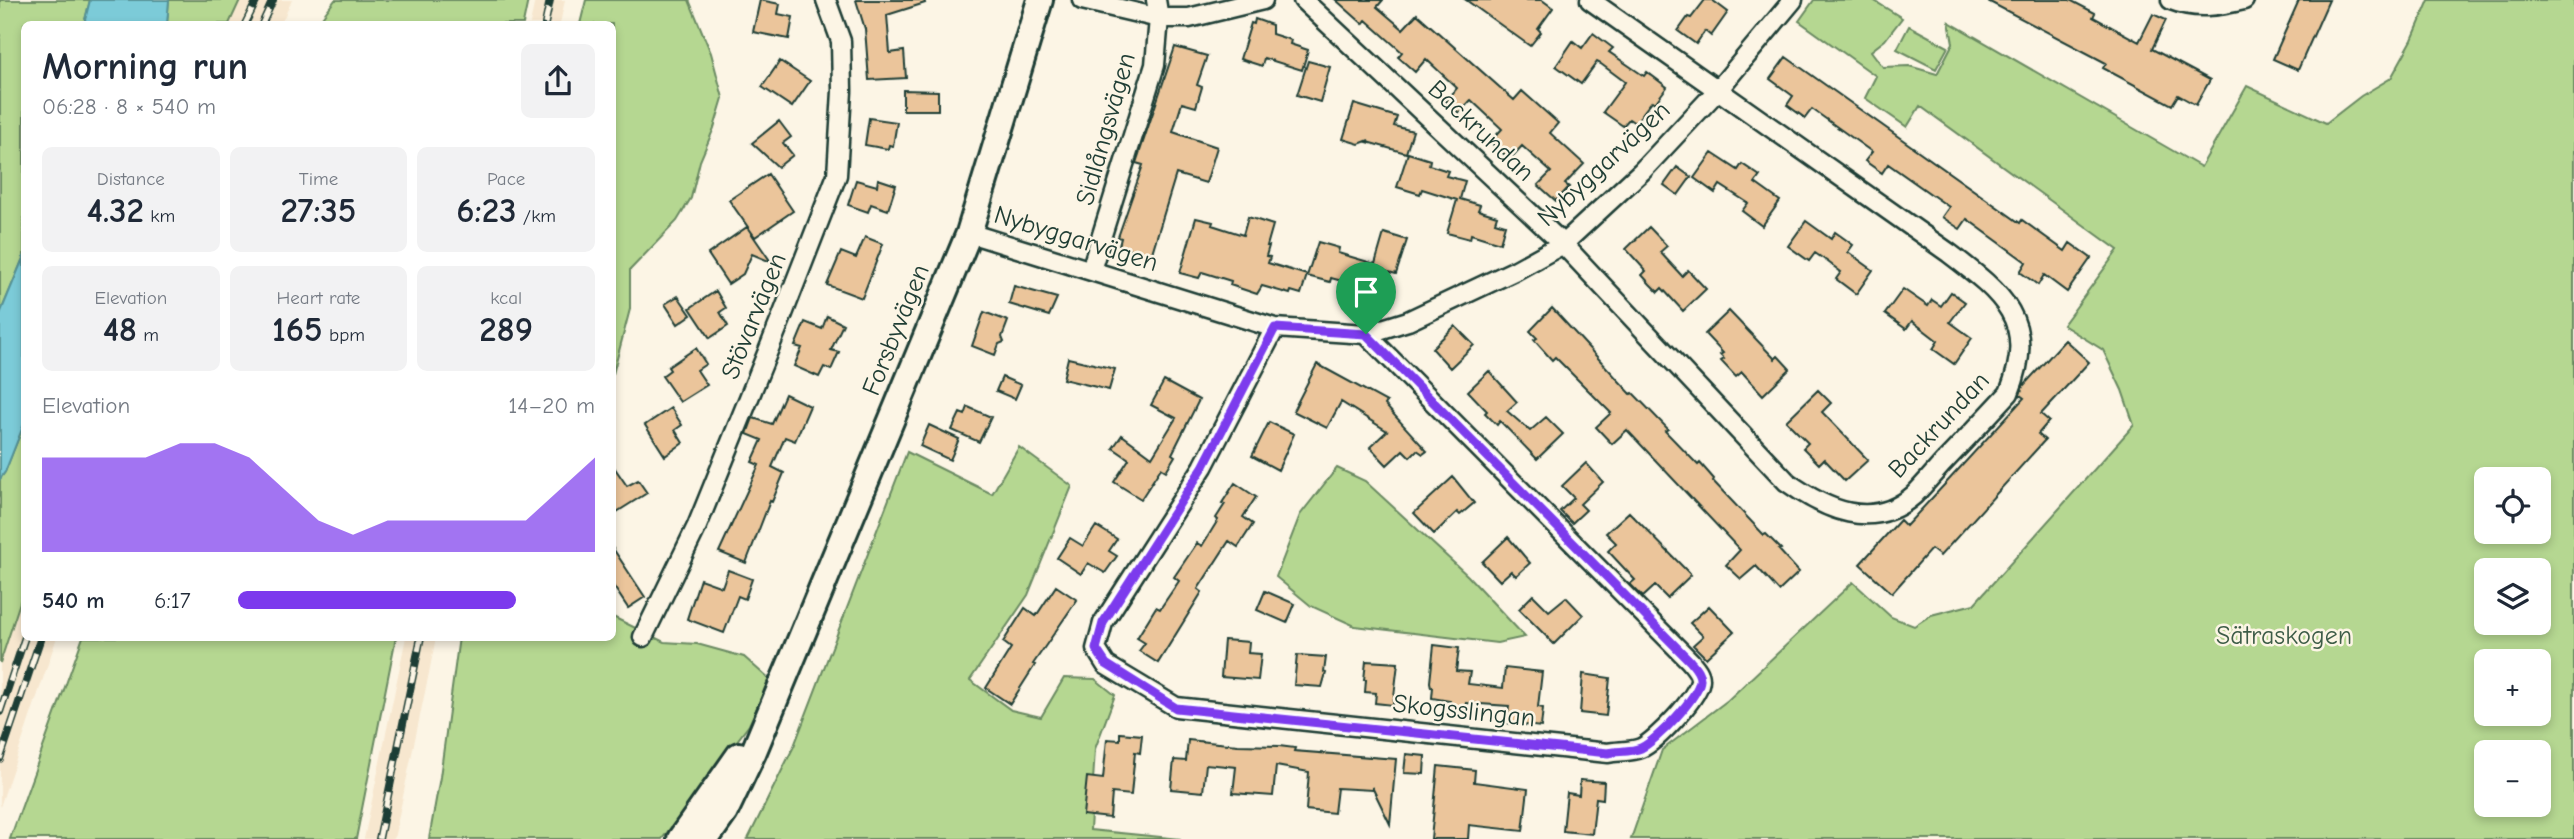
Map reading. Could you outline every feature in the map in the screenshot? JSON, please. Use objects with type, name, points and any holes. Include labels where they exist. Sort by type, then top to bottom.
[{"type":"street","name":"Stövarvägen","points":[[643,637],[697,526],[782,319],[837,175],[842,92],[841,41],[826,0]]},
{"type":"street","name":"Forsbyvägen","points":[[706,839],[725,811],[754,751],[969,233],[1040,0]]},
{"type":"street","points":[[1082,0],[1159,18],[1189,18],[1263,0]]},
{"type":"street","name":"Sidlångsvägen","points":[[1091,270],[1155,65],[1159,18],[1156,0]]},
{"type":"street","name":"Backrundan","points":[[1303,0],[1563,244],[1787,482],[1815,502],[1846,513],[1868,514],[1891,509],[1912,496],[2009,393],[2018,372],[2019,351],[2017,326],[2008,306],[1989,284],[1949,253],[1590,0]]},
{"type":"street","name":"Nybyggarvägen","points":[[969,233],[1275,328],[1366,334],[1408,321],[1516,270],[1563,244],[1642,171],[1717,91],[1793,0]]},
{"type":"street","points":[[2171,0],[2189,7],[2221,6],[2244,0]]},
{"type":"street","name":"Skogsslingan","points":[[1275,328],[1203,467],[1103,623],[1096,649],[1106,664],[1176,708],[1608,753],[1640,748],[1670,723],[1696,694],[1701,681],[1698,672],[1366,334]]},
{"type":"street","name":"Forsbyvägen","points":[[680,839],[746,745],[786,676]]},
{"type":"shaded area","points":[[240,0],[292,0],[282,21],[230,21]]},
{"type":"shaded area","points":[[535,0],[565,0],[561,21],[531,21]]},
{"type":"shaded area","points":[[21,599],[21,641],[56,641],[0,807],[0,663]]},
{"type":"shaded area","points":[[405,641],[435,641],[394,839],[364,839]]},
{"type":"green space","points":[[0,0],[90,0],[85,21],[21,21],[21,263],[0,314]]},
{"type":"green space","points":[[169,0],[240,0],[230,21],[167,21]]},
{"type":"green space","points":[[335,0],[528,0],[524,21],[319,21]]},
{"type":"green space","points":[[586,0],[689,0],[711,53],[723,98],[700,161],[691,198],[677,221],[630,270],[630,309],[616,363],[616,21],[581,21]]},
{"type":"green space","name":"Sätraskogen","points":[[1814,0],[1873,0],[1902,18],[1885,40],[1871,51],[1883,67],[1909,66],[1937,74],[1953,43],[1949,22],[2201,167],[2247,86],[2326,123],[2361,96],[2391,78],[2412,40],[2429,0],[2574,0],[2574,839],[1631,839],[1662,750],[1728,700],[1853,582],[1891,617],[1914,626],[1931,615],[1974,604],[2134,425],[2122,390],[2103,350],[2063,325],[2118,250],[1920,106],[1907,127],[1865,98],[1876,76],[1799,21]]},
{"type":"green space","points":[[1909,26],[1948,47],[1936,69],[1897,49]]},
{"type":"green space","points":[[21,432],[21,599],[0,663],[0,479]]},
{"type":"green space","points":[[1019,447],[1072,486],[1028,595],[970,680],[1011,710],[1041,717],[1064,678],[1095,679],[1115,695],[1095,749],[1090,830],[1181,839],[748,839],[794,746],[907,452],[992,494]]},
{"type":"green space","points":[[1337,468],[1365,481],[1468,576],[1525,637],[1497,643],[1355,626],[1311,606],[1276,577],[1300,515]]},
{"type":"green space","points":[[616,618],[664,642],[697,644],[744,657],[770,680],[749,725],[662,839],[429,839],[458,641],[616,641]]},
{"type":"green space","points":[[82,641],[395,641],[356,839],[10,839]]},
{"type":"water","points":[[90,0],[169,0],[167,21],[85,21]]},
{"type":"water","points":[[21,263],[21,432],[0,479],[0,314]]},
{"type":"building","points":[[760,0],[780,4],[778,14],[793,17],[789,39],[753,32]]},
{"type":"building","points":[[856,0],[924,0],[925,3],[887,15],[890,53],[904,51],[906,78],[869,80],[865,29]]},
{"type":"building","points":[[1336,0],[1383,0],[1377,7],[1403,29],[1417,14],[1514,100],[1522,91],[1558,123],[1550,133],[1584,164],[1565,184],[1569,187],[1556,201],[1538,185],[1551,172],[1522,146],[1510,159],[1490,142],[1502,129],[1471,100],[1459,113],[1446,101],[1457,88],[1426,59],[1415,72],[1398,57],[1402,52],[1366,20],[1363,24]]},
{"type":"building","points":[[1466,0],[1542,0],[1553,8],[1538,29],[1541,32],[1530,46]]},
{"type":"building","points":[[1705,0],[1712,0],[1728,12],[1711,36],[1705,31],[1696,44],[1678,31]]},
{"type":"building","points":[[1986,0],[2070,0],[2095,13],[2093,17],[2139,42],[2153,14],[2166,20],[2152,49],[2210,80],[2196,105],[2178,95],[2172,105],[2103,68],[2106,63]]},
{"type":"building","points":[[2299,0],[2329,0],[2298,70],[2273,59]]},
{"type":"building","points":[[1255,19],[1272,25],[1272,34],[1291,40],[1290,44],[1308,50],[1302,70],[1264,58],[1262,66],[1240,59],[1251,23],[1254,24]]},
{"type":"building","points":[[1593,33],[1613,48],[1609,52],[1644,76],[1647,72],[1667,87],[1635,123],[1629,119],[1623,126],[1603,112],[1625,82],[1601,64],[1597,62],[1581,84],[1556,66],[1573,41],[1582,48]]},
{"type":"building","points":[[1175,47],[1207,56],[1197,85],[1202,87],[1196,107],[1182,103],[1173,132],[1217,147],[1206,183],[1176,174],[1151,256],[1119,246],[1121,238],[1118,237],[1143,165],[1136,163]]},
{"type":"building","points":[[1786,57],[2020,223],[2022,220],[2065,251],[2070,243],[2091,258],[2067,292],[2044,275],[2038,285],[2020,272],[2026,262],[1967,219],[1960,229],[1942,217],[1949,207],[1888,164],[1882,173],[1865,161],[1872,152],[1812,109],[1805,118],[1787,105],[1793,96],[1770,79]]},
{"type":"building","points":[[780,61],[810,81],[792,107],[762,87]]},
{"type":"building","points":[[1308,61],[1330,67],[1320,102],[1297,95]]},
{"type":"building","points":[[903,90],[938,91],[938,110],[903,110]]},
{"type":"building","points":[[1354,104],[1397,117],[1394,126],[1413,131],[1406,153],[1367,142],[1369,140],[1359,144],[1343,139]]},
{"type":"building","points":[[869,118],[897,122],[893,146],[889,145],[888,149],[865,145]]},
{"type":"building","points":[[779,121],[791,137],[783,143],[793,155],[778,167],[752,143]]},
{"type":"building","points":[[1408,153],[1430,160],[1429,165],[1448,171],[1446,176],[1465,181],[1460,199],[1480,205],[1478,210],[1497,216],[1495,222],[1505,225],[1500,243],[1471,234],[1470,239],[1447,233],[1457,200],[1422,189],[1420,194],[1397,187]]},
{"type":"building","points":[[1712,153],[1738,170],[1742,164],[1760,176],[1755,183],[1780,201],[1762,226],[1742,211],[1748,203],[1720,185],[1715,193],[1694,178]]},
{"type":"building","points":[[1677,167],[1691,177],[1678,195],[1664,185]]},
{"type":"building","points":[[768,174],[793,211],[755,237],[729,200]]},
{"type":"building","points":[[878,179],[896,185],[888,210],[871,204],[868,212],[848,205],[856,180],[877,186]]},
{"type":"building","points":[[1248,217],[1273,225],[1267,246],[1266,256],[1270,257],[1268,263],[1307,275],[1301,294],[1291,291],[1290,294],[1262,286],[1257,294],[1230,285],[1231,281],[1202,272],[1199,278],[1180,273],[1196,218],[1243,235]]},
{"type":"building","points":[[1806,221],[1831,239],[1835,232],[1845,239],[1853,245],[1848,252],[1873,270],[1856,294],[1836,279],[1841,272],[1828,262],[1815,253],[1809,261],[1788,246]]},
{"type":"building","points":[[747,227],[771,262],[752,254],[743,274],[728,284],[708,254]]},
{"type":"building","points":[[1649,227],[1667,246],[1660,252],[1682,276],[1688,270],[1706,289],[1683,311],[1662,288],[1658,292],[1650,284],[1642,275],[1646,271],[1626,249]]},
{"type":"building","points":[[1384,233],[1407,240],[1396,274],[1375,268],[1370,283],[1355,279],[1353,284],[1331,278],[1330,282],[1307,276],[1318,242],[1339,248],[1338,253],[1375,264]]},
{"type":"building","points":[[865,237],[883,244],[862,298],[827,285],[841,252],[856,258]]},
{"type":"building","points":[[1014,286],[1057,298],[1049,316],[1009,304]]},
{"type":"building","points":[[1903,289],[1928,306],[1932,300],[1941,306],[1951,292],[1965,302],[1950,322],[1972,338],[1954,364],[1933,349],[1938,341],[1912,321],[1906,329],[1885,314]]},
{"type":"building","points":[[716,291],[726,308],[720,312],[728,326],[710,338],[690,308]]},
{"type":"building","points":[[678,296],[691,315],[678,324],[665,304]]},
{"type":"building","points":[[1552,308],[1631,394],[1633,393],[1668,429],[1665,431],[1698,465],[1700,463],[1713,481],[1764,535],[1781,549],[1779,550],[1799,572],[1779,591],[1756,566],[1741,579],[1726,565],[1740,550],[1627,430],[1612,444],[1596,427],[1611,413],[1555,357],[1552,360],[1534,340],[1537,338],[1530,331]]},
{"type":"building","points":[[1729,311],[1775,359],[1778,356],[1790,369],[1763,395],[1742,372],[1736,377],[1721,361],[1724,359],[1720,355],[1723,353],[1705,334]]},
{"type":"building","points":[[984,312],[1008,321],[1002,337],[1004,342],[999,344],[995,355],[972,346]]},
{"type":"building","points":[[827,316],[843,324],[831,350],[839,352],[831,370],[824,367],[819,377],[794,366],[802,348],[795,346],[805,322],[822,329]]},
{"type":"building","points":[[1455,326],[1474,345],[1450,368],[1432,348]]},
{"type":"building","points":[[2065,340],[2089,362],[2041,414],[2049,421],[2038,434],[2045,440],[1940,556],[1931,549],[1892,593],[1860,564],[1900,520],[1906,526],[2024,398],[2020,395],[2023,386]]},
{"type":"building","points":[[696,348],[706,364],[697,370],[707,385],[680,402],[662,376],[670,370],[668,367]]},
{"type":"building","points":[[1068,358],[1115,369],[1109,390],[1063,379]]},
{"type":"building","points":[[1317,364],[1387,402],[1385,405],[1427,451],[1423,454],[1417,450],[1410,457],[1403,450],[1387,465],[1370,447],[1387,431],[1341,402],[1327,428],[1293,411]]},
{"type":"building","points":[[1489,371],[1517,402],[1507,411],[1530,431],[1546,417],[1563,434],[1537,459],[1500,421],[1497,425],[1468,391]]},
{"type":"building","points":[[1002,377],[1021,385],[1015,399],[996,391]]},
{"type":"building","points":[[1164,381],[1199,400],[1172,454],[1175,456],[1166,471],[1161,468],[1141,499],[1114,482],[1129,459],[1113,448],[1122,435],[1152,457],[1176,418],[1151,405]]},
{"type":"building","points":[[1818,390],[1831,403],[1822,412],[1868,460],[1845,481],[1824,459],[1819,464],[1803,448],[1808,443],[1786,421]]},
{"type":"building","points":[[785,394],[810,406],[795,441],[785,437],[772,467],[784,473],[746,563],[719,552],[759,465],[752,462],[762,440],[747,434],[753,418],[772,424]]},
{"type":"building","points":[[968,407],[991,417],[979,442],[952,430],[960,413],[965,415]]},
{"type":"building","points":[[671,408],[682,425],[675,430],[683,443],[665,456],[645,425]]},
{"type":"building","points":[[1269,422],[1294,434],[1278,470],[1252,456]]},
{"type":"building","points":[[929,425],[959,439],[950,460],[920,446]]},
{"type":"building","points":[[1586,463],[1603,482],[1580,504],[1586,510],[1572,523],[1560,511],[1574,498],[1562,486]]},
{"type":"building","points":[[616,470],[627,486],[638,480],[647,493],[616,512]]},
{"type":"building","points":[[1453,477],[1474,503],[1460,515],[1457,512],[1434,534],[1414,513]]},
{"type":"building","points":[[1235,483],[1256,497],[1243,517],[1253,524],[1238,547],[1229,541],[1198,589],[1202,592],[1158,663],[1139,651],[1145,643],[1137,638],[1156,607],[1160,609],[1179,581],[1174,577],[1197,543],[1202,546],[1218,520],[1216,518],[1225,504],[1222,503]]},
{"type":"building","points":[[1629,512],[1691,575],[1667,598],[1655,586],[1643,597],[1630,584],[1635,580],[1608,551],[1616,543],[1606,533]]},
{"type":"building","points":[[1096,526],[1117,539],[1109,551],[1117,556],[1105,573],[1088,563],[1081,574],[1057,558],[1070,538],[1083,546]]},
{"type":"building","points":[[1508,537],[1530,563],[1516,576],[1511,571],[1500,581],[1482,562]]},
{"type":"building","points":[[616,553],[645,597],[628,608],[616,590]]},
{"type":"building","points":[[728,570],[752,579],[745,599],[738,596],[724,633],[687,619],[700,579],[722,587]]},
{"type":"building","points":[[1056,586],[1077,600],[1033,664],[1035,665],[1010,704],[986,688],[1011,648],[1003,642],[1025,608],[1036,616]]},
{"type":"building","points":[[1265,591],[1295,604],[1287,623],[1257,610]]},
{"type":"building","points":[[1533,595],[1549,611],[1566,597],[1583,615],[1554,644],[1519,609]]},
{"type":"building","points":[[1709,606],[1734,632],[1706,658],[1693,645],[1703,636],[1690,623]]},
{"type":"building","points":[[1224,640],[1249,642],[1248,653],[1261,654],[1258,680],[1221,677]]},
{"type":"building","points":[[1434,645],[1459,648],[1456,671],[1470,672],[1468,684],[1503,688],[1505,668],[1542,672],[1538,707],[1543,708],[1541,727],[1507,723],[1509,706],[1466,703],[1466,708],[1450,706],[1450,701],[1432,698],[1433,687],[1430,682]]},
{"type":"building","points":[[1297,655],[1326,657],[1326,673],[1322,687],[1294,685]]},
{"type":"building","points":[[1366,661],[1398,663],[1393,705],[1375,703],[1376,693],[1365,692]]},
{"type":"building","points":[[1583,674],[1610,678],[1606,716],[1580,713]]},
{"type":"building","points":[[1120,733],[1142,735],[1140,753],[1135,752],[1131,795],[1112,793],[1110,818],[1083,815],[1087,777],[1103,779],[1107,739],[1120,740]]},
{"type":"building","points":[[1188,740],[1279,746],[1295,748],[1294,751],[1396,759],[1390,824],[1372,787],[1372,790],[1337,788],[1334,813],[1306,810],[1309,772],[1276,766],[1273,796],[1233,793],[1236,767],[1206,764],[1203,792],[1171,789],[1174,760],[1186,761]]},
{"type":"building","points":[[1406,754],[1425,756],[1424,774],[1404,773]]},
{"type":"building","points":[[1438,766],[1475,770],[1474,782],[1528,789],[1523,831],[1469,825],[1468,839],[1431,839]]},
{"type":"building","points":[[1580,780],[1604,782],[1603,799],[1596,798],[1592,834],[1563,831],[1567,793],[1579,795]]},
{"type":"railway","points":[[246,21],[257,0]]},
{"type":"railway","points":[[263,21],[273,0]]},
{"type":"railway","points":[[546,21],[550,0]]},
{"type":"railway","points":[[0,712],[24,641]]},
{"type":"railway","points":[[0,759],[40,641]]},
{"type":"railway","points":[[379,839],[420,641]]},
{"type":"route","points":[[1275,328],[1366,334],[1698,672],[1701,681],[1696,694],[1670,723],[1640,748],[1608,753],[1176,708],[1106,664],[1096,649],[1103,623],[1203,467],[1275,328]]}]
